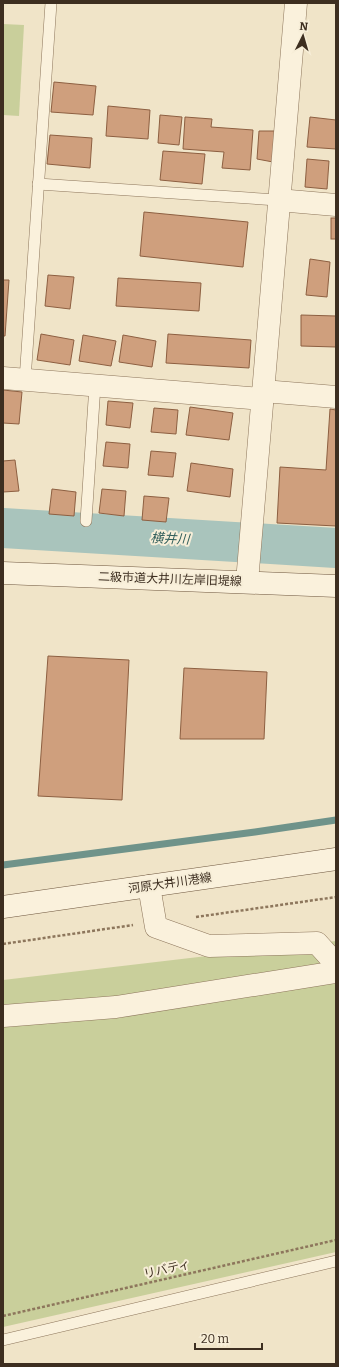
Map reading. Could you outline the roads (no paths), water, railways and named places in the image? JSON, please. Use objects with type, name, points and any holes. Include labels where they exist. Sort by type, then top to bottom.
[{"type":"street","points":[[247,582],[278,200],[296,3]]},
{"type":"street","points":[[278,200],[336,205]]},
{"type":"street","points":[[3,378],[263,395],[336,397]]},
{"type":"street","name":"二級市道大井川左岸旧堤線","points":[[3,573],[336,586]]},
{"type":"street","name":"河原大井川港線","points":[[3,907],[336,859]]},
{"type":"street","points":[[149,886],[156,927],[209,946],[317,943],[336,964]]},
{"type":"street","points":[[3,1016],[116,1008],[336,972]]},
{"type":"lane","points":[[25,380],[51,3]]},
{"type":"lane","points":[[38,184],[278,200]]},
{"type":"lane","points":[[86,521],[95,385]]},
{"type":"lane","points":[[3,1340],[336,1261]]},
{"type":"waterway","name":"横井川","points":[[3,528],[336,548]]},
{"type":"waterway","points":[[3,865],[336,820]]}]
